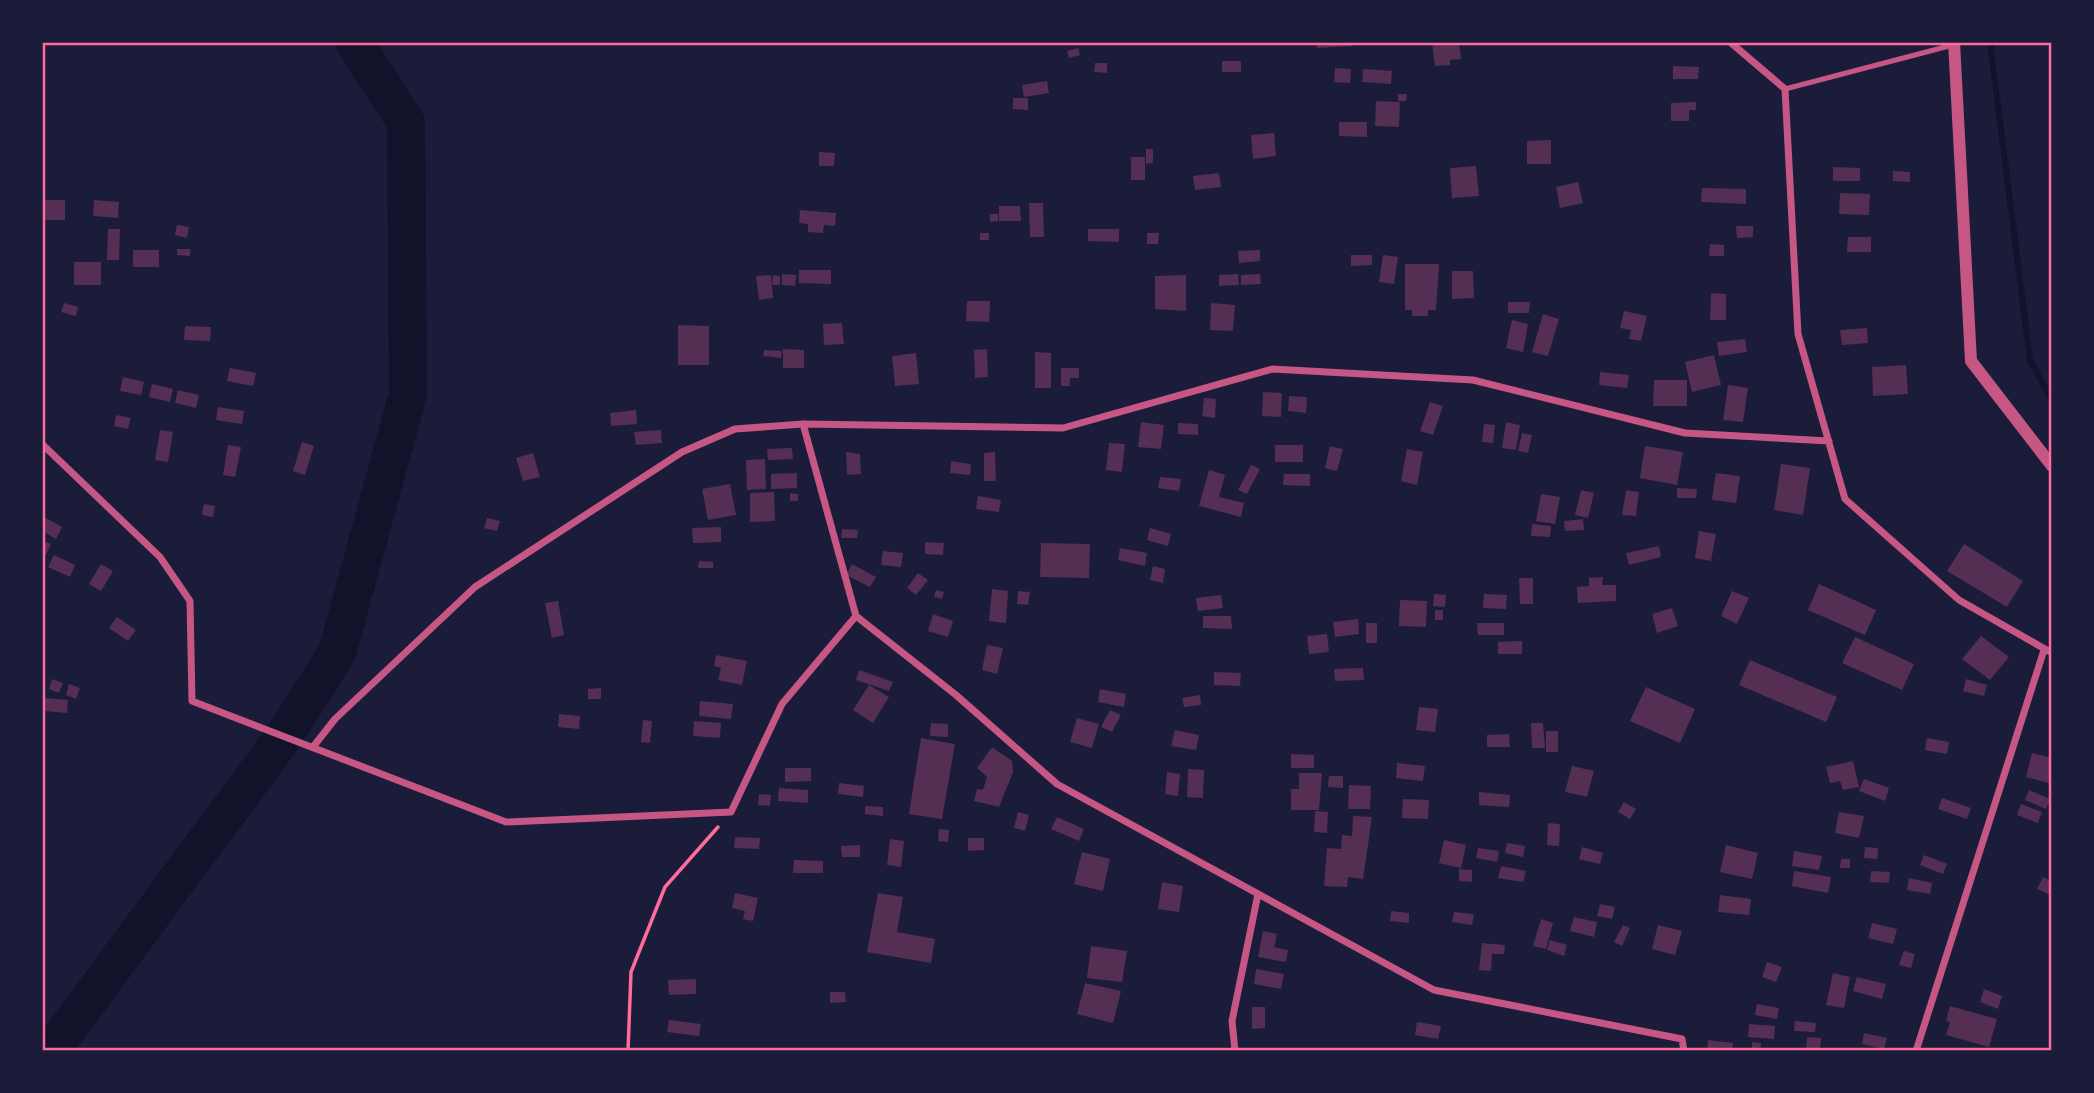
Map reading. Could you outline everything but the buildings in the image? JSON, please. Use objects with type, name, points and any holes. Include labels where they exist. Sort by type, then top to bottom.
[{"type":"street","points":[[1731,42],[1785,89],[1798,334],[1846,499],[1959,600],[2052,653]]},
{"type":"street","points":[[1953,43],[1971,361],[2052,466]]},
{"type":"street","points":[[313,747],[335,719],[475,587],[682,452],[735,429],[803,424],[1063,428],[1272,369],[1473,380],[1685,433],[1829,441]]},
{"type":"street","points":[[803,424],[856,617],[956,695],[1057,784],[1434,990],[1682,1039],[1684,1051]]},
{"type":"street","points":[[42,444],[160,557],[190,601],[192,701],[506,822],[732,812],[782,704],[856,617]]},
{"type":"street","points":[[1916,1051],[2044,650]]},
{"type":"street","points":[[1235,1051],[1232,1021],[1258,894]]},
{"type":"lane","points":[[1785,89],[1953,43]]},
{"type":"path","points":[[628,1051],[631,972],[666,887],[732,812]]},
{"type":"waterway","points":[[51,1051],[284,736],[337,653],[408,394],[406,122],[354,42]]},
{"type":"waterway","points":[[1990,42],[2030,360],[2052,401]]}]
